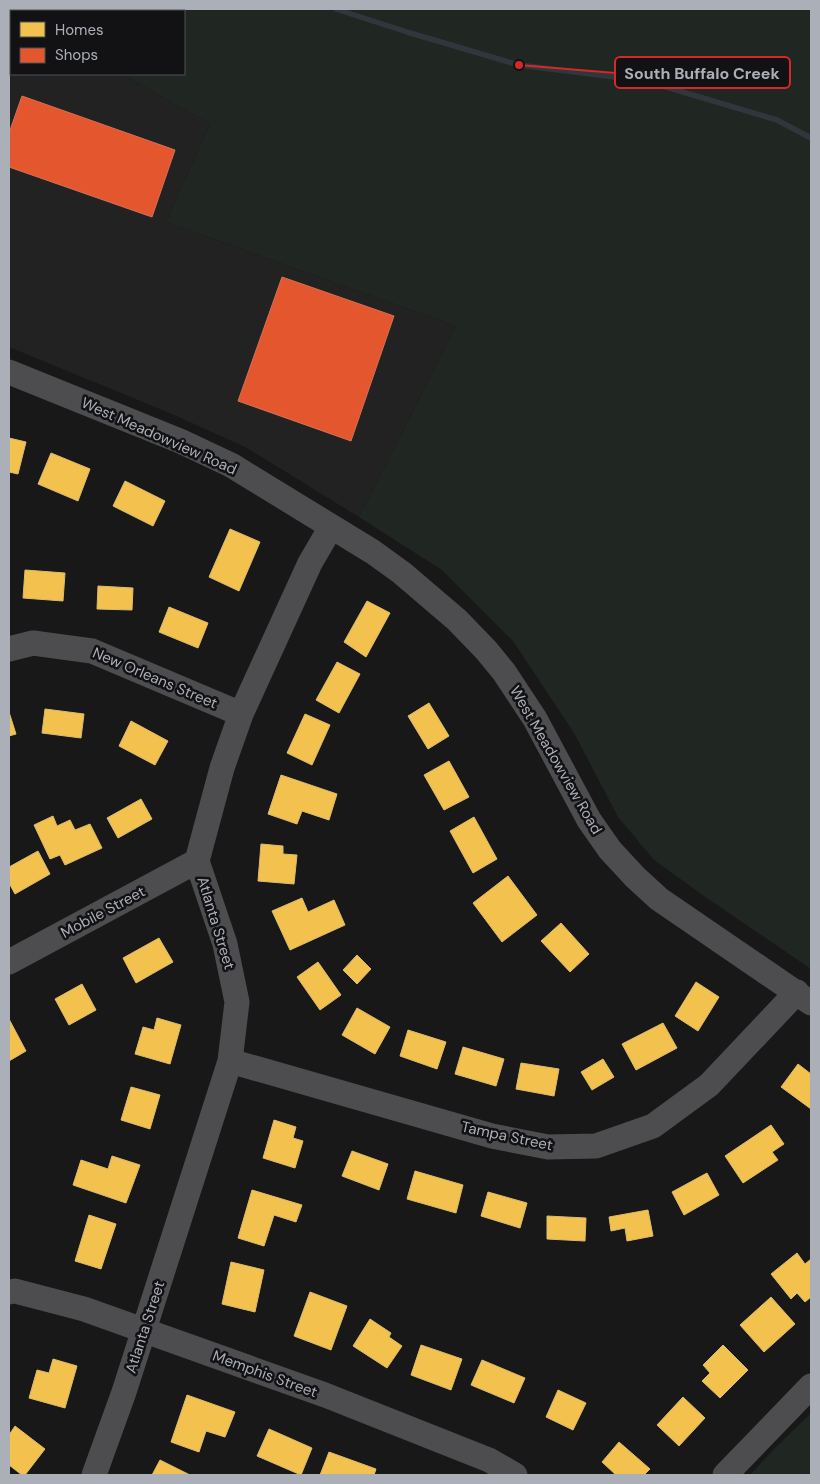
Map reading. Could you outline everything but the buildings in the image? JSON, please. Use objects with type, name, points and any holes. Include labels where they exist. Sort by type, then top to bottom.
[{"type":"street","name":"West Meadowview Road","points":[[9,372],[180,441],[231,465],[373,552],[409,578],[457,620],[504,672],[535,719],[589,820],[610,850],[659,899],[804,998]]},
{"type":"street","name":"Atlanta Street","points":[[94,1475],[124,1392],[230,1061],[237,1002],[225,944],[197,861],[222,768],[241,714],[310,564],[331,527]]},
{"type":"street","name":"New Orleans Street","points":[[9,648],[33,643],[92,650],[241,714]]},
{"type":"street","name":"Mobile Street","points":[[9,962],[197,861]]},
{"type":"street","name":"Tampa Street","points":[[230,1061],[492,1136],[548,1147],[596,1146],[653,1126],[709,1085],[804,998]]},
{"type":"street","name":"Memphis Street","points":[[9,1292],[15,1291],[84,1309],[325,1395],[489,1460],[515,1475]]},
{"type":"street","points":[[725,1475],[811,1386]]},
{"type":"shaded area","points":[[9,9],[811,9],[811,969],[654,860],[618,817],[574,733],[513,641],[442,570],[359,517],[456,326],[166,222],[210,124],[124,75],[185,75],[185,10]]},
{"type":"shaded area","points":[[9,10],[10,75],[124,75],[210,124],[166,222],[456,326],[359,517],[247,448],[172,414],[9,347]]},
{"type":"shaded area","points":[[811,1413],[811,1475],[750,1475],[773,1450]]},
{"type":"waterway","points":[[336,9],[519,65],[646,81],[777,120],[811,138]]},
{"type":"place","name":"South Buffalo Creek","points":[[519,65]]}]
